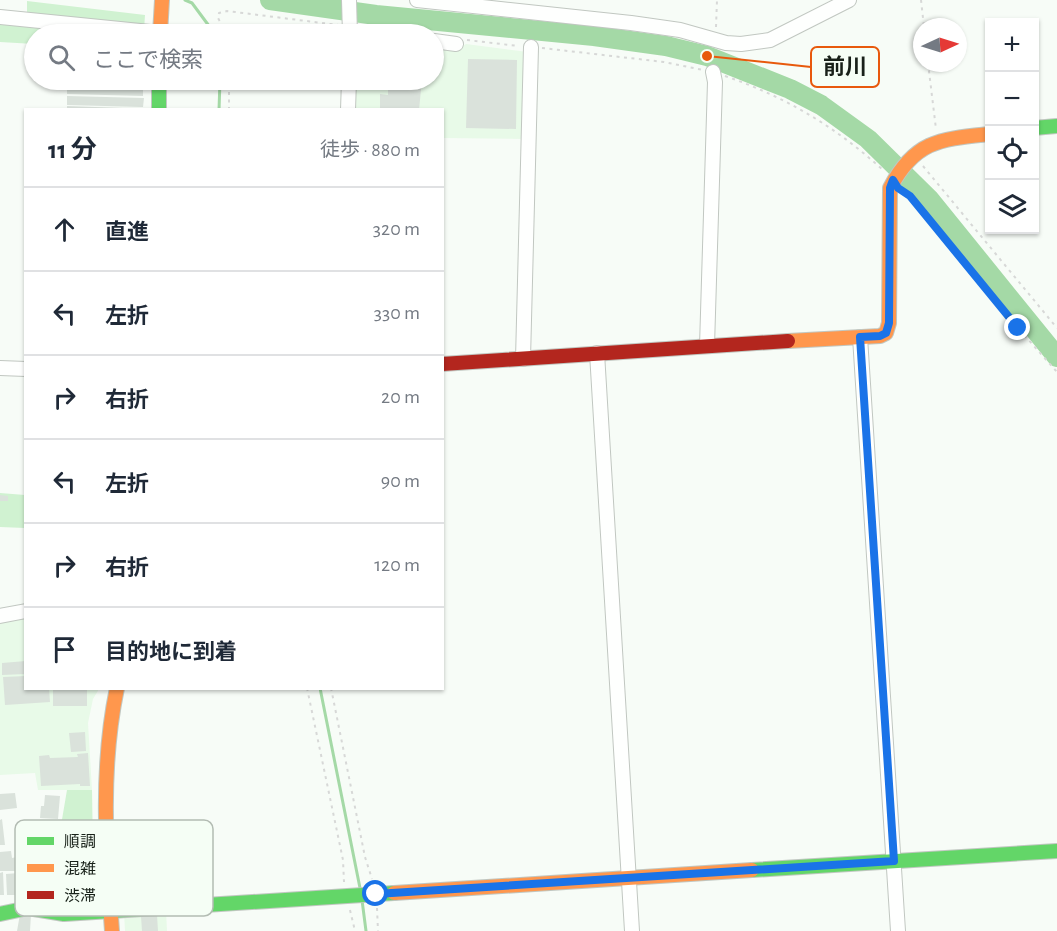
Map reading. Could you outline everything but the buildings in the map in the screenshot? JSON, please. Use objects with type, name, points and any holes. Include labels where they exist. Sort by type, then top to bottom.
[{"type":"street","points":[[160,24],[162,0]]},
{"type":"street","points":[[417,0],[631,23],[680,30],[726,43],[741,44],[770,40],[849,0]]},
{"type":"street","points":[[349,1],[350,24]]},
{"type":"street","points":[[0,17],[65,24]]},
{"type":"street","points":[[444,42],[456,44]]},
{"type":"street","points":[[523,359],[531,47]]},
{"type":"street","points":[[707,345],[714,72]]},
{"type":"street","points":[[159,90],[159,108]]},
{"type":"street","points":[[348,108],[349,90]]},
{"type":"street","points":[[1039,128],[1057,126]]},
{"type":"street","points":[[444,364],[707,345],[880,336],[886,333],[889,323],[890,188],[893,180],[913,155],[929,144],[985,135]]},
{"type":"street","points":[[860,337],[898,931]]},
{"type":"street","points":[[597,353],[632,931]]},
{"type":"street","points":[[0,368],[24,369]]},
{"type":"street","points":[[0,616],[24,611]]},
{"type":"street","points":[[105,820],[105,773],[111,711],[116,690]]},
{"type":"street","points":[[213,904],[1057,851]]},
{"type":"street","points":[[0,914],[15,911]]},
{"type":"street","points":[[111,916],[112,931]]},
{"type":"path","points":[[715,39],[717,0]]},
{"type":"path","points":[[921,0],[923,18]]},
{"type":"path","points":[[221,24],[218,18],[219,13],[227,11],[335,24]]},
{"type":"path","points":[[456,44],[466,40],[664,62],[714,72],[745,82],[804,110],[855,144],[893,180],[898,188],[910,196],[1057,372]]},
{"type":"path","points":[[929,72],[938,141]]},
{"type":"path","points":[[229,108],[230,90]]},
{"type":"path","points":[[913,155],[1057,328]]},
{"type":"path","points":[[308,690],[355,931]]},
{"type":"path","points":[[331,690],[373,894],[378,931]]},
{"type":"shaded area","points":[[466,44],[528,52],[524,139],[444,138],[444,108],[353,108],[354,90],[444,90],[444,47],[459,49]]},
{"type":"shaded area","points":[[24,616],[24,690],[98,690],[93,699],[88,723],[92,790],[38,790],[35,773],[0,775],[0,620]]},
{"type":"shaded area","points":[[124,916],[166,916],[167,931],[125,931]]},
{"type":"green space","points":[[27,1],[145,15],[144,24],[94,24],[27,16]]},
{"type":"green space","points":[[0,20],[38,24],[24,24],[24,43],[0,42]]},
{"type":"green space","points":[[0,493],[24,495],[24,528],[0,527]]},
{"type":"green space","points":[[67,790],[92,790],[92,820],[62,820]]},
{"type":"waterway","points":[[185,0],[192,3],[208,24]]},
{"type":"waterway","points":[[270,0],[376,15],[594,36],[666,46],[707,56],[790,89],[821,105],[868,139],[930,200],[1057,357]]},
{"type":"waterway","points":[[219,108],[220,90]]},
{"type":"waterway","points":[[320,690],[360,888]]},
{"type":"waterway","points":[[362,900],[366,931]]},
{"type":"traffic: fast","points":[[159,90],[159,108]]},
{"type":"traffic: fast","points":[[1039,128],[1057,126]]},
{"type":"traffic: fast","points":[[752,870],[1057,851]]},
{"type":"traffic: fast","points":[[213,905],[394,893]]},
{"type":"traffic: fast","points":[[0,914],[15,911]]},
{"type":"traffic: slow","points":[[161,24],[162,0]]},
{"type":"traffic: slow","points":[[788,341],[880,336],[886,333],[889,323],[890,188],[899,172],[920,151],[943,141],[985,135]]},
{"type":"traffic: slow","points":[[106,820],[108,749],[117,690]]},
{"type":"traffic: slow","points":[[394,893],[752,870]]},
{"type":"traffic: slow","points":[[111,916],[112,931]]},
{"type":"traffic: jam","points":[[444,364],[788,341]]},
{"type":"place","name":"前川","points":[[707,56]]},
{"type":"route","points":[[376,894],[894,861],[860,337],[880,336],[886,333],[889,323],[890,188],[893,180],[898,188],[910,196],[1018,328]]}]
